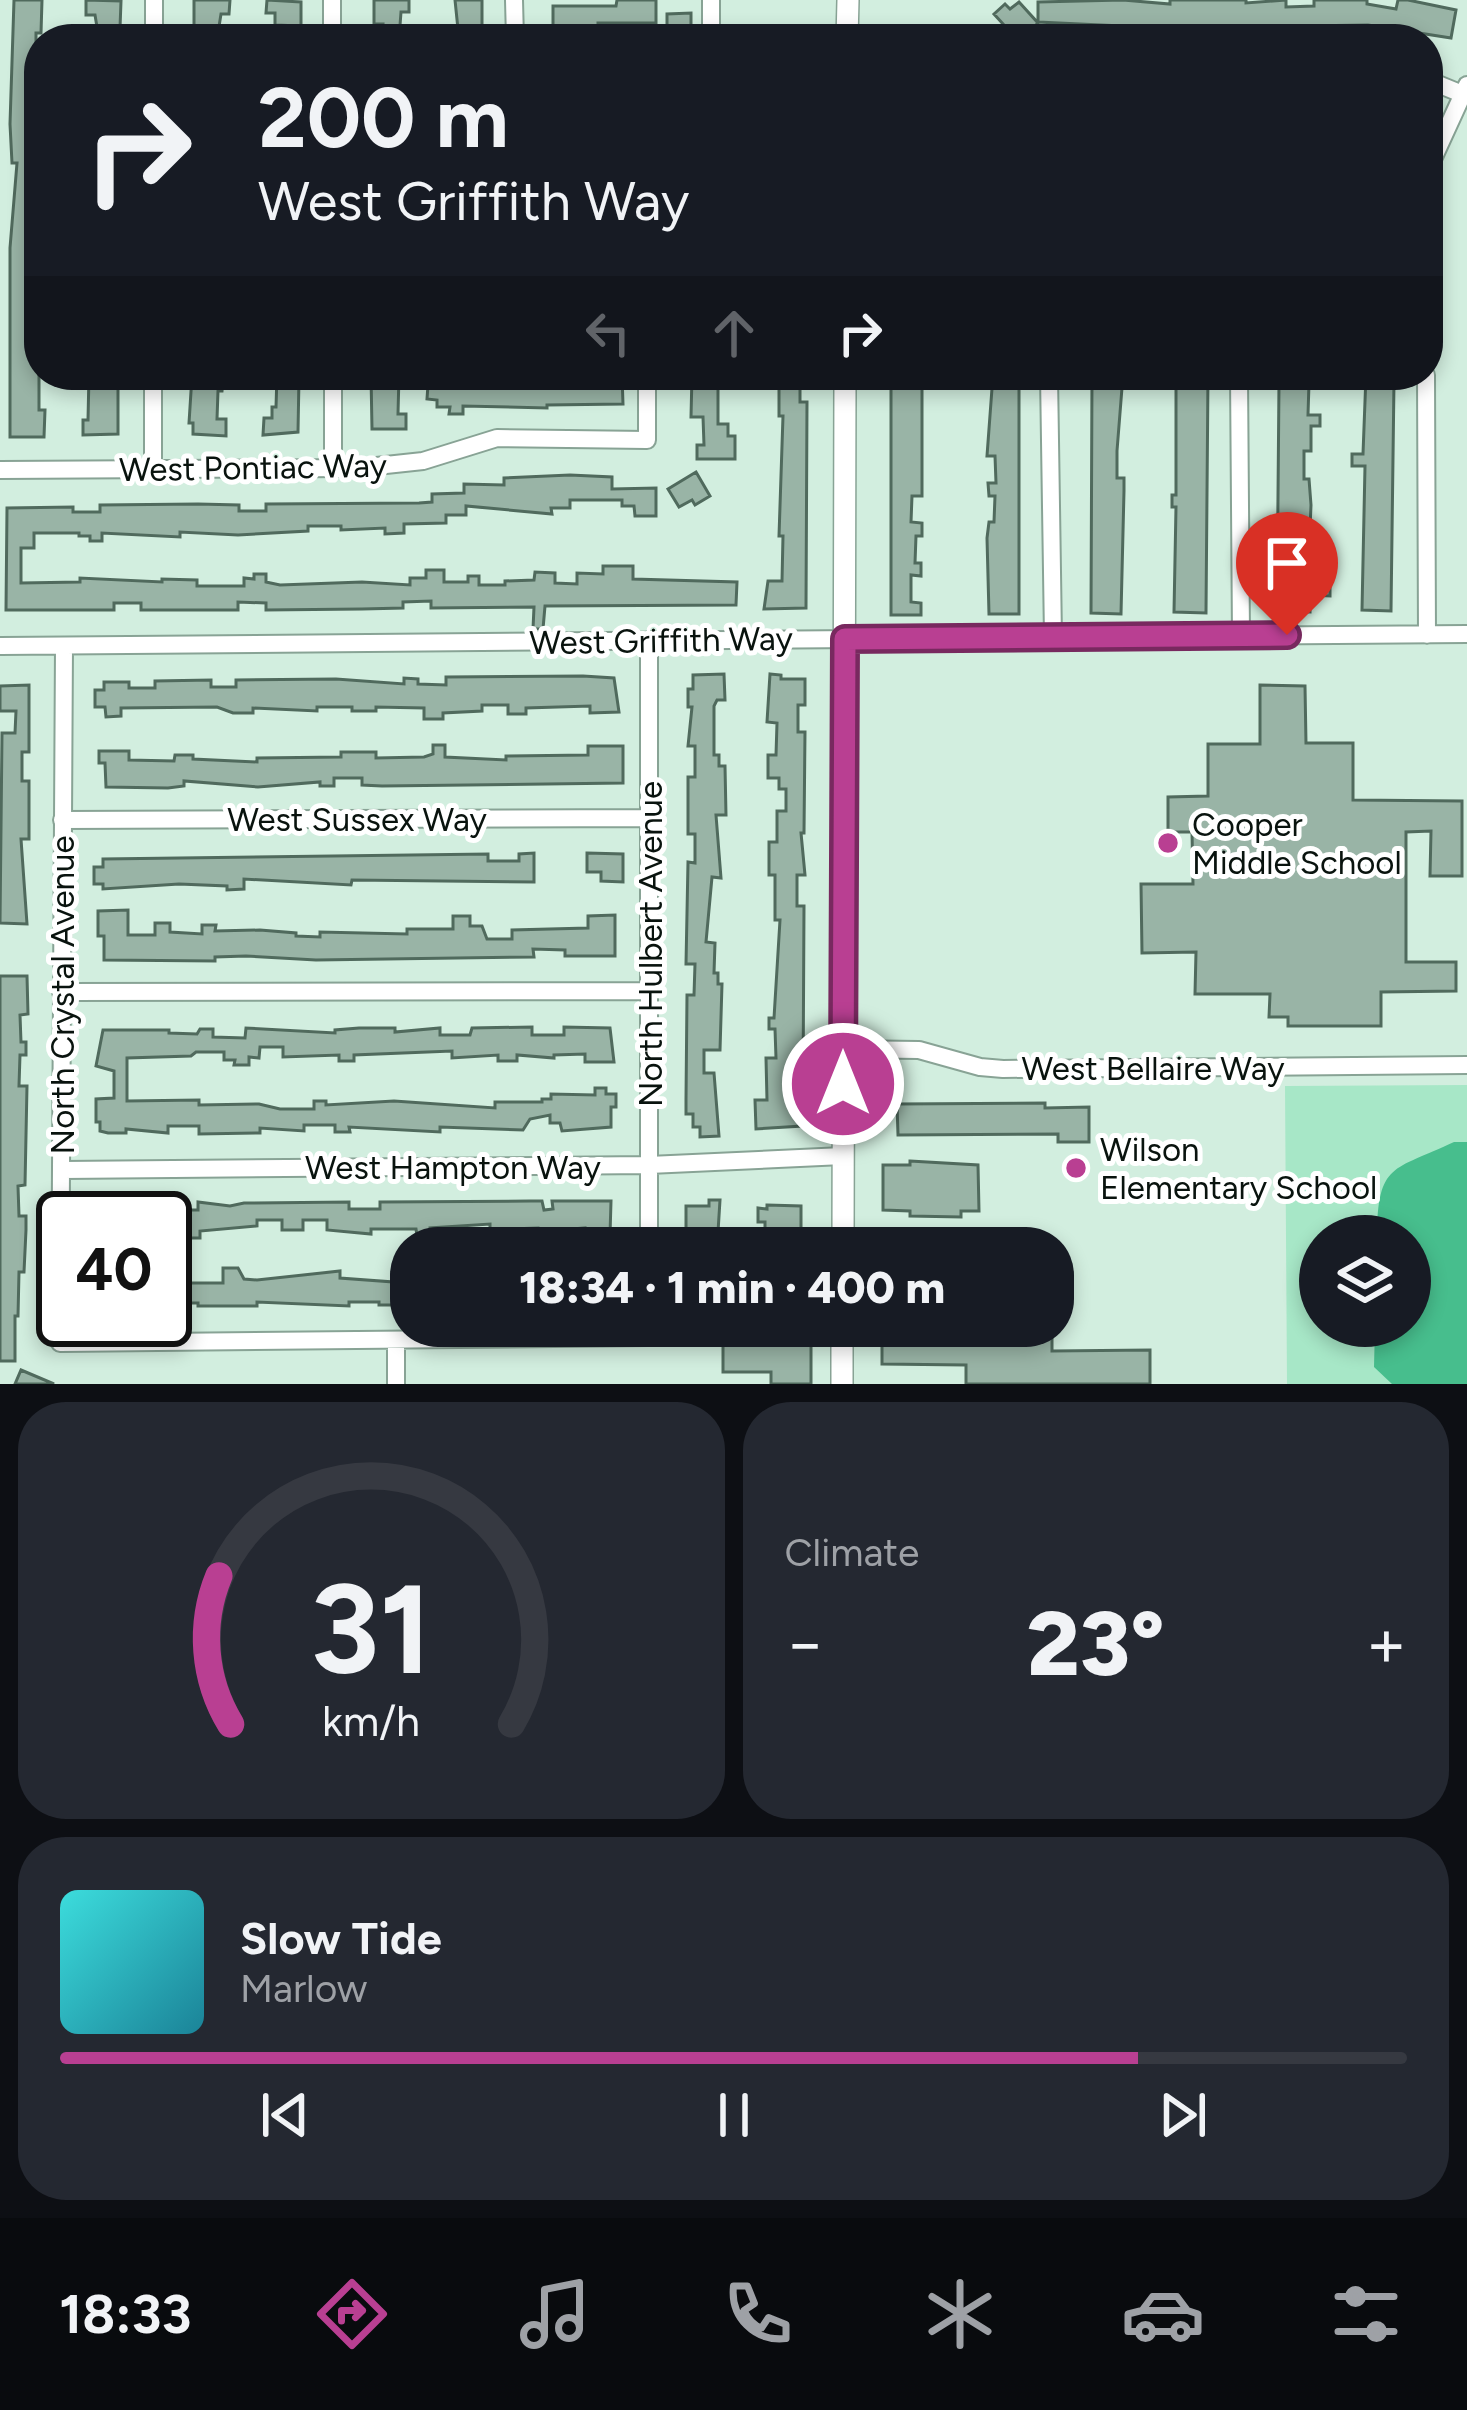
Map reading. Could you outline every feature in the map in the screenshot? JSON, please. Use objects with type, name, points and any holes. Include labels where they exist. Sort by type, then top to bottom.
[{"type":"street","points":[[1443,138],[1465,92]]},
{"type":"street","points":[[153,390],[153,469]]},
{"type":"street","points":[[332,390],[333,469]]},
{"type":"street","name":"West Pontiac Way","points":[[0,470],[333,469],[406,464],[497,438],[647,440],[647,390]]},
{"type":"street","points":[[843,1227],[845,390]]},
{"type":"street","points":[[1049,390],[1053,637]]},
{"type":"street","points":[[1239,390],[1241,635]]},
{"type":"street","points":[[1426,390],[1426,635]]},
{"type":"street","name":"West Griffith Way","points":[[0,646],[1467,634]]},
{"type":"street","name":"North Hulbert Avenue","points":[[649,640],[649,1227]]},
{"type":"street","name":"North Crystal Avenue","points":[[64,646],[59,1343],[390,1340]]},
{"type":"street","name":"West Sussex Way","points":[[62,820],[652,818]]},
{"type":"street","points":[[62,992],[651,992]]},
{"type":"street","name":"West Bellaire Way","points":[[842,1049],[919,1050],[1003,1069],[1467,1065]]},
{"type":"street","name":"West Hampton Way","points":[[63,1170],[649,1165],[843,1156]]},
{"type":"street","points":[[396,1347],[396,1384]]},
{"type":"street","points":[[842,1347],[842,1384]]},
{"type":"shaded area","points":[[1467,1085],[1467,1384],[1287,1384],[1285,1086]]},
{"type":"shaded area","points":[[1454,1142],[1467,1142],[1467,1384],[1392,1384],[1374,1367],[1374,1347],[1431,1347],[1431,1215],[1378,1215],[1386,1181],[1403,1165]]},
{"type":"building","points":[[14,0],[42,0],[41,24],[24,24],[24,390],[39,390],[39,410],[45,410],[44,437],[10,437],[10,248],[17,163],[12,163]]},
{"type":"building","points":[[86,0],[121,1],[120,24],[96,24],[95,15],[86,15]]},
{"type":"building","points":[[194,0],[230,0],[229,14],[221,14],[219,24],[194,24]]},
{"type":"building","points":[[267,0],[301,2],[301,24],[275,24],[275,13],[266,13]]},
{"type":"building","points":[[374,0],[409,0],[409,12],[401,12],[400,24],[374,24]]},
{"type":"building","points":[[455,0],[482,0],[482,24],[457,24]]},
{"type":"building","points":[[617,0],[656,0],[656,23],[553,24],[553,6],[616,6]]},
{"type":"building","points":[[1286,0],[1286,7],[1314,6],[1314,0],[1367,0],[1367,4],[1396,9],[1398,0],[1408,0],[1456,10],[1451,38],[1443,37],[1443,24],[1038,22],[1038,2]]},
{"type":"building","points":[[1019,2],[1038,23],[1003,24],[994,14],[1005,4],[1010,9]]},
{"type":"building","points":[[691,13],[691,24],[667,24],[667,14]]},
{"type":"building","points":[[89,390],[118,390],[118,434],[83,435],[83,420],[88,420]]},
{"type":"building","points":[[191,390],[222,390],[218,391],[217,419],[226,419],[226,436],[193,434],[193,423],[189,423]]},
{"type":"building","points":[[277,390],[299,390],[298,432],[263,435],[264,418],[272,418],[272,407],[276,407]]},
{"type":"building","points":[[371,390],[399,390],[398,414],[406,414],[406,429],[372,429]]},
{"type":"building","points":[[428,390],[623,390],[623,404],[463,406],[463,414],[449,414],[450,407],[437,407],[437,400],[427,399]]},
{"type":"building","points":[[692,390],[718,390],[718,424],[728,424],[728,436],[735,436],[735,459],[697,459],[697,445],[704,445],[703,417],[691,417]]},
{"type":"building","points":[[779,390],[800,390],[800,402],[807,402],[806,608],[764,609],[768,581],[782,581],[783,416],[779,416]]},
{"type":"building","points":[[891,390],[922,390],[922,496],[912,496],[911,522],[922,523],[922,536],[916,536],[915,563],[921,563],[921,576],[911,575],[911,602],[921,603],[921,615],[891,615]]},
{"type":"building","points":[[992,390],[1019,390],[1019,614],[989,614],[987,538],[989,522],[994,522],[995,496],[989,496],[988,483],[996,483],[995,456],[987,456]]},
{"type":"building","points":[[1092,390],[1122,390],[1117,451],[1117,478],[1124,478],[1121,614],[1091,613]]},
{"type":"building","points":[[1176,390],[1208,390],[1206,613],[1174,612],[1176,507],[1172,507],[1172,495],[1176,495]]},
{"type":"building","points":[[1279,390],[1309,390],[1308,415],[1320,415],[1320,426],[1311,426],[1311,451],[1304,451],[1311,505],[1308,575],[1330,576],[1330,596],[1310,595],[1310,612],[1277,611]]},
{"type":"building","points":[[1365,390],[1394,390],[1391,611],[1362,610],[1365,466],[1352,466],[1352,454],[1363,454]]},
{"type":"building","points":[[696,472],[710,496],[679,507],[668,489]]},
{"type":"building","points":[[612,477],[612,489],[656,488],[656,516],[635,516],[634,506],[622,506],[622,500],[570,500],[570,508],[551,508],[552,514],[466,506],[466,515],[446,515],[446,523],[404,524],[404,533],[385,534],[385,528],[308,526],[308,531],[238,535],[180,532],[180,537],[102,533],[102,541],[90,541],[90,536],[79,533],[34,533],[34,548],[21,548],[21,583],[162,579],[197,580],[197,586],[244,586],[244,578],[266,574],[266,582],[280,585],[410,585],[410,578],[426,578],[426,570],[444,570],[444,582],[468,582],[468,576],[479,576],[479,585],[505,585],[505,581],[534,580],[535,572],[555,573],[555,583],[577,584],[577,573],[603,574],[603,566],[633,566],[633,579],[737,582],[736,605],[545,606],[543,629],[533,629],[534,607],[431,608],[431,601],[403,602],[403,608],[362,609],[266,610],[266,603],[238,602],[238,610],[141,610],[141,603],[114,603],[114,610],[6,610],[7,508],[73,507],[73,512],[100,512],[100,505],[198,504],[266,511],[266,504],[419,503],[432,502],[432,494],[464,493],[464,484],[504,485],[504,478]]},
{"type":"building","points":[[724,674],[725,700],[717,700],[714,706],[714,755],[719,755],[719,766],[725,766],[726,815],[716,815],[721,878],[712,877],[706,942],[715,943],[714,973],[722,984],[720,1050],[704,1050],[704,1073],[714,1073],[719,1136],[700,1137],[700,1127],[693,1127],[693,1114],[686,1114],[687,995],[694,995],[695,964],[686,964],[688,862],[695,863],[695,834],[688,834],[688,777],[695,777],[695,746],[688,746],[692,707],[688,707],[688,689],[693,689],[693,675]]},
{"type":"building","points":[[770,674],[805,679],[805,705],[798,705],[798,732],[805,732],[801,833],[805,875],[797,875],[797,906],[804,906],[802,1126],[756,1129],[755,1100],[767,1100],[766,1058],[776,1058],[775,1029],[769,1029],[769,1018],[774,1018],[780,920],[775,920],[769,842],[777,842],[777,811],[786,811],[786,789],[779,789],[779,778],[768,778],[768,755],[776,755],[777,723],[767,722]]},
{"type":"building","points":[[446,677],[614,678],[619,712],[590,713],[590,706],[526,708],[526,714],[508,714],[508,705],[482,705],[482,711],[424,719],[424,708],[253,708],[253,713],[233,713],[217,707],[121,708],[121,716],[106,717],[105,707],[95,707],[95,690],[104,690],[104,682],[155,688],[155,681],[211,680],[211,687],[236,687],[236,680],[404,684],[404,678],[418,679],[418,684],[446,685]]},
{"type":"building","points":[[29,685],[29,752],[22,752],[22,781],[29,781],[29,839],[21,839],[27,924],[0,923],[2,733],[15,733],[16,711],[0,711],[0,686]]},
{"type":"building","points":[[1260,685],[1305,686],[1306,743],[1353,743],[1353,800],[1462,801],[1462,876],[1430,876],[1431,831],[1406,832],[1406,962],[1456,962],[1456,991],[1381,992],[1381,1026],[1288,1026],[1288,1017],[1269,1017],[1270,994],[1195,994],[1196,952],[1142,953],[1141,884],[1193,884],[1192,832],[1168,832],[1168,797],[1208,796],[1208,744],[1260,744]]},
{"type":"building","points":[[433,745],[445,745],[445,757],[506,760],[506,756],[588,755],[588,746],[623,746],[623,783],[382,786],[362,785],[362,778],[334,778],[334,786],[184,781],[184,786],[168,788],[106,787],[105,763],[99,763],[99,751],[129,751],[129,760],[174,761],[175,755],[193,755],[193,759],[257,762],[257,758],[341,757],[341,752],[376,752],[376,758],[424,757],[433,754]]},
{"type":"building","points":[[534,853],[534,882],[352,880],[351,885],[244,879],[244,889],[227,890],[227,886],[179,884],[103,889],[103,884],[94,884],[94,867],[103,867],[103,859],[488,854],[488,861],[519,861],[519,854]]},
{"type":"building","points":[[587,853],[623,854],[623,882],[601,881],[601,872],[587,872]]},
{"type":"building","points":[[128,910],[128,935],[155,935],[155,923],[170,923],[170,932],[202,934],[202,925],[216,925],[215,931],[260,930],[296,936],[407,934],[407,929],[453,929],[453,916],[470,916],[470,926],[482,926],[487,939],[512,939],[512,930],[588,928],[588,916],[615,915],[615,956],[565,956],[565,950],[533,949],[534,957],[104,960],[98,911]]},
{"type":"building","points":[[0,976],[27,976],[28,1014],[20,1015],[26,1055],[20,1055],[19,1086],[27,1086],[25,1185],[18,1186],[19,1216],[26,1216],[26,1230],[15,1316],[15,1361],[0,1361]]},
{"type":"building","points":[[532,1027],[532,1035],[564,1035],[564,1027],[610,1028],[614,1062],[585,1062],[585,1054],[517,1055],[517,1061],[498,1061],[498,1055],[452,1058],[452,1051],[354,1055],[354,1061],[339,1061],[339,1055],[283,1057],[283,1047],[260,1047],[259,1058],[249,1057],[249,1065],[234,1065],[235,1060],[224,1060],[224,1052],[196,1052],[127,1058],[127,1101],[199,1100],[199,1105],[259,1104],[280,1109],[314,1109],[314,1101],[495,1108],[495,1102],[542,1102],[551,1099],[551,1094],[595,1095],[595,1088],[606,1088],[606,1094],[616,1094],[611,1127],[562,1131],[560,1123],[550,1123],[550,1115],[530,1119],[523,1130],[440,1127],[440,1132],[349,1127],[350,1132],[335,1132],[335,1125],[304,1125],[304,1131],[260,1128],[260,1133],[199,1134],[199,1126],[168,1126],[168,1133],[126,1129],[126,1133],[108,1133],[100,1131],[100,1122],[96,1122],[96,1099],[114,1098],[114,1071],[96,1066],[103,1030],[197,1034],[200,1029],[213,1029],[213,1037],[245,1038],[246,1028],[335,1033],[359,1028],[395,1028],[395,1032],[440,1028],[440,1035],[470,1035],[472,1028]]},
{"type":"building","points":[[1045,1103],[1045,1108],[1089,1107],[1089,1142],[1058,1142],[1058,1134],[898,1135],[897,1104]]},
{"type":"building","points":[[910,1161],[978,1165],[979,1211],[961,1211],[961,1217],[883,1210],[883,1165],[910,1165]]},
{"type":"building","points":[[709,1200],[720,1200],[718,1227],[686,1227],[686,1206],[709,1206]]},
{"type":"building","points":[[542,1201],[544,1210],[553,1209],[552,1201],[611,1201],[610,1227],[490,1224],[390,1227],[371,1229],[371,1234],[327,1230],[327,1220],[303,1220],[303,1230],[282,1230],[282,1220],[257,1220],[257,1226],[200,1231],[200,1238],[192,1238],[192,1210],[198,1210],[198,1202],[230,1206],[349,1202],[349,1209],[380,1209],[380,1202]]},
{"type":"building","points":[[767,1205],[801,1206],[801,1227],[765,1227],[765,1222],[758,1222],[758,1208],[767,1209]]},
{"type":"building","points":[[223,1268],[238,1268],[244,1279],[257,1280],[340,1271],[340,1278],[390,1282],[390,1305],[192,1303],[192,1283],[223,1283]]},
{"type":"building","points":[[723,1347],[811,1347],[811,1384],[771,1384],[771,1372],[723,1372]]},
{"type":"building","points":[[882,1347],[1150,1350],[1150,1384],[966,1384],[966,1365],[882,1364]]},
{"type":"building","points":[[21,1370],[54,1384],[15,1384]]},
{"type":"place","name":"Cooper Middle School","points":[[1168,843]]},
{"type":"place","name":"Wilson Elementary School","points":[[1076,1168]]},
{"type":"route","points":[[843,1084],[845,639],[1287,635]]}]
